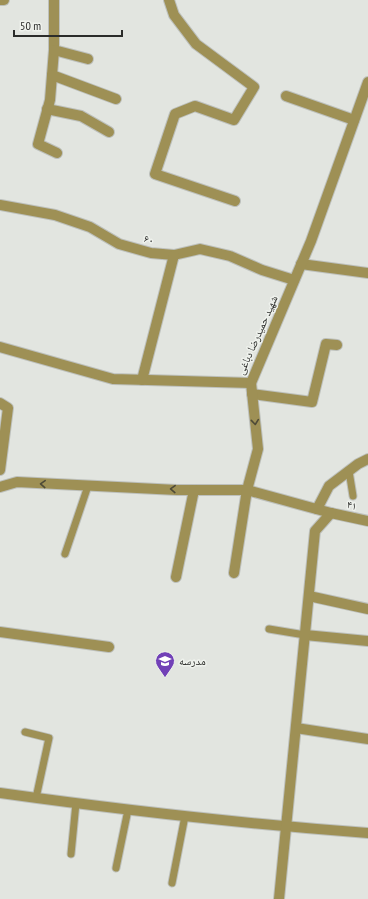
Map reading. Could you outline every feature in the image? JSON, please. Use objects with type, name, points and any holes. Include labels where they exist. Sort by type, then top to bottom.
[{"type":"street","points":[[54,0],[54,50],[50,100],[38,144],[57,153]]},
{"type":"street","points":[[169,0],[174,15],[196,44],[254,87],[234,120],[195,106],[175,114],[155,174],[235,201]]},
{"type":"street","points":[[54,50],[88,59]]},
{"type":"street","points":[[52,75],[116,99]]},
{"type":"street","name":"شهید حمیدرضا دباغی","points":[[0,347],[113,379],[251,383],[311,241],[368,82]]},
{"type":"street","points":[[286,96],[354,120]]},
{"type":"street","points":[[47,109],[81,116],[109,132]]},
{"type":"street","name":"۶۰","points":[[0,205],[55,215],[90,227],[119,244],[151,253],[174,255],[200,249],[230,256],[262,270],[294,280]]},
{"type":"street","points":[[142,380],[174,255]]},
{"type":"street","points":[[301,264],[368,273]]},
{"type":"street","points":[[252,394],[312,402],[326,344],[337,345]]},
{"type":"street","points":[[234,573],[247,490],[258,449],[251,383]]},
{"type":"street","points":[[0,403],[8,408],[0,470]]},
{"type":"street","points":[[316,509],[329,486],[368,459]]},
{"type":"street","name":"۴۱","points":[[0,487],[17,482],[194,490],[247,490],[331,513],[368,521]]},
{"type":"street","points":[[176,577],[194,490]]},
{"type":"street","points":[[279,899],[285,827],[316,531],[331,513]]},
{"type":"street","points":[[309,596],[368,609]]},
{"type":"street","points":[[0,632],[109,647]]},
{"type":"street","points":[[305,635],[368,641]]},
{"type":"street","points":[[296,728],[368,739]]},
{"type":"street","points":[[0,793],[128,810],[285,827],[368,833]]},
{"type":"lane","points":[[350,471],[353,496]]},
{"type":"lane","points":[[66,554],[88,486]]},
{"type":"lane","points":[[269,629],[305,635]]},
{"type":"lane","points":[[25,732],[49,738],[36,798]]},
{"type":"lane","points":[[70,854],[76,803]]},
{"type":"lane","points":[[116,868],[128,810]]},
{"type":"lane","points":[[172,883],[185,816]]},
{"type":"place","name":"مدرسه","points":[[165,678]]}]
